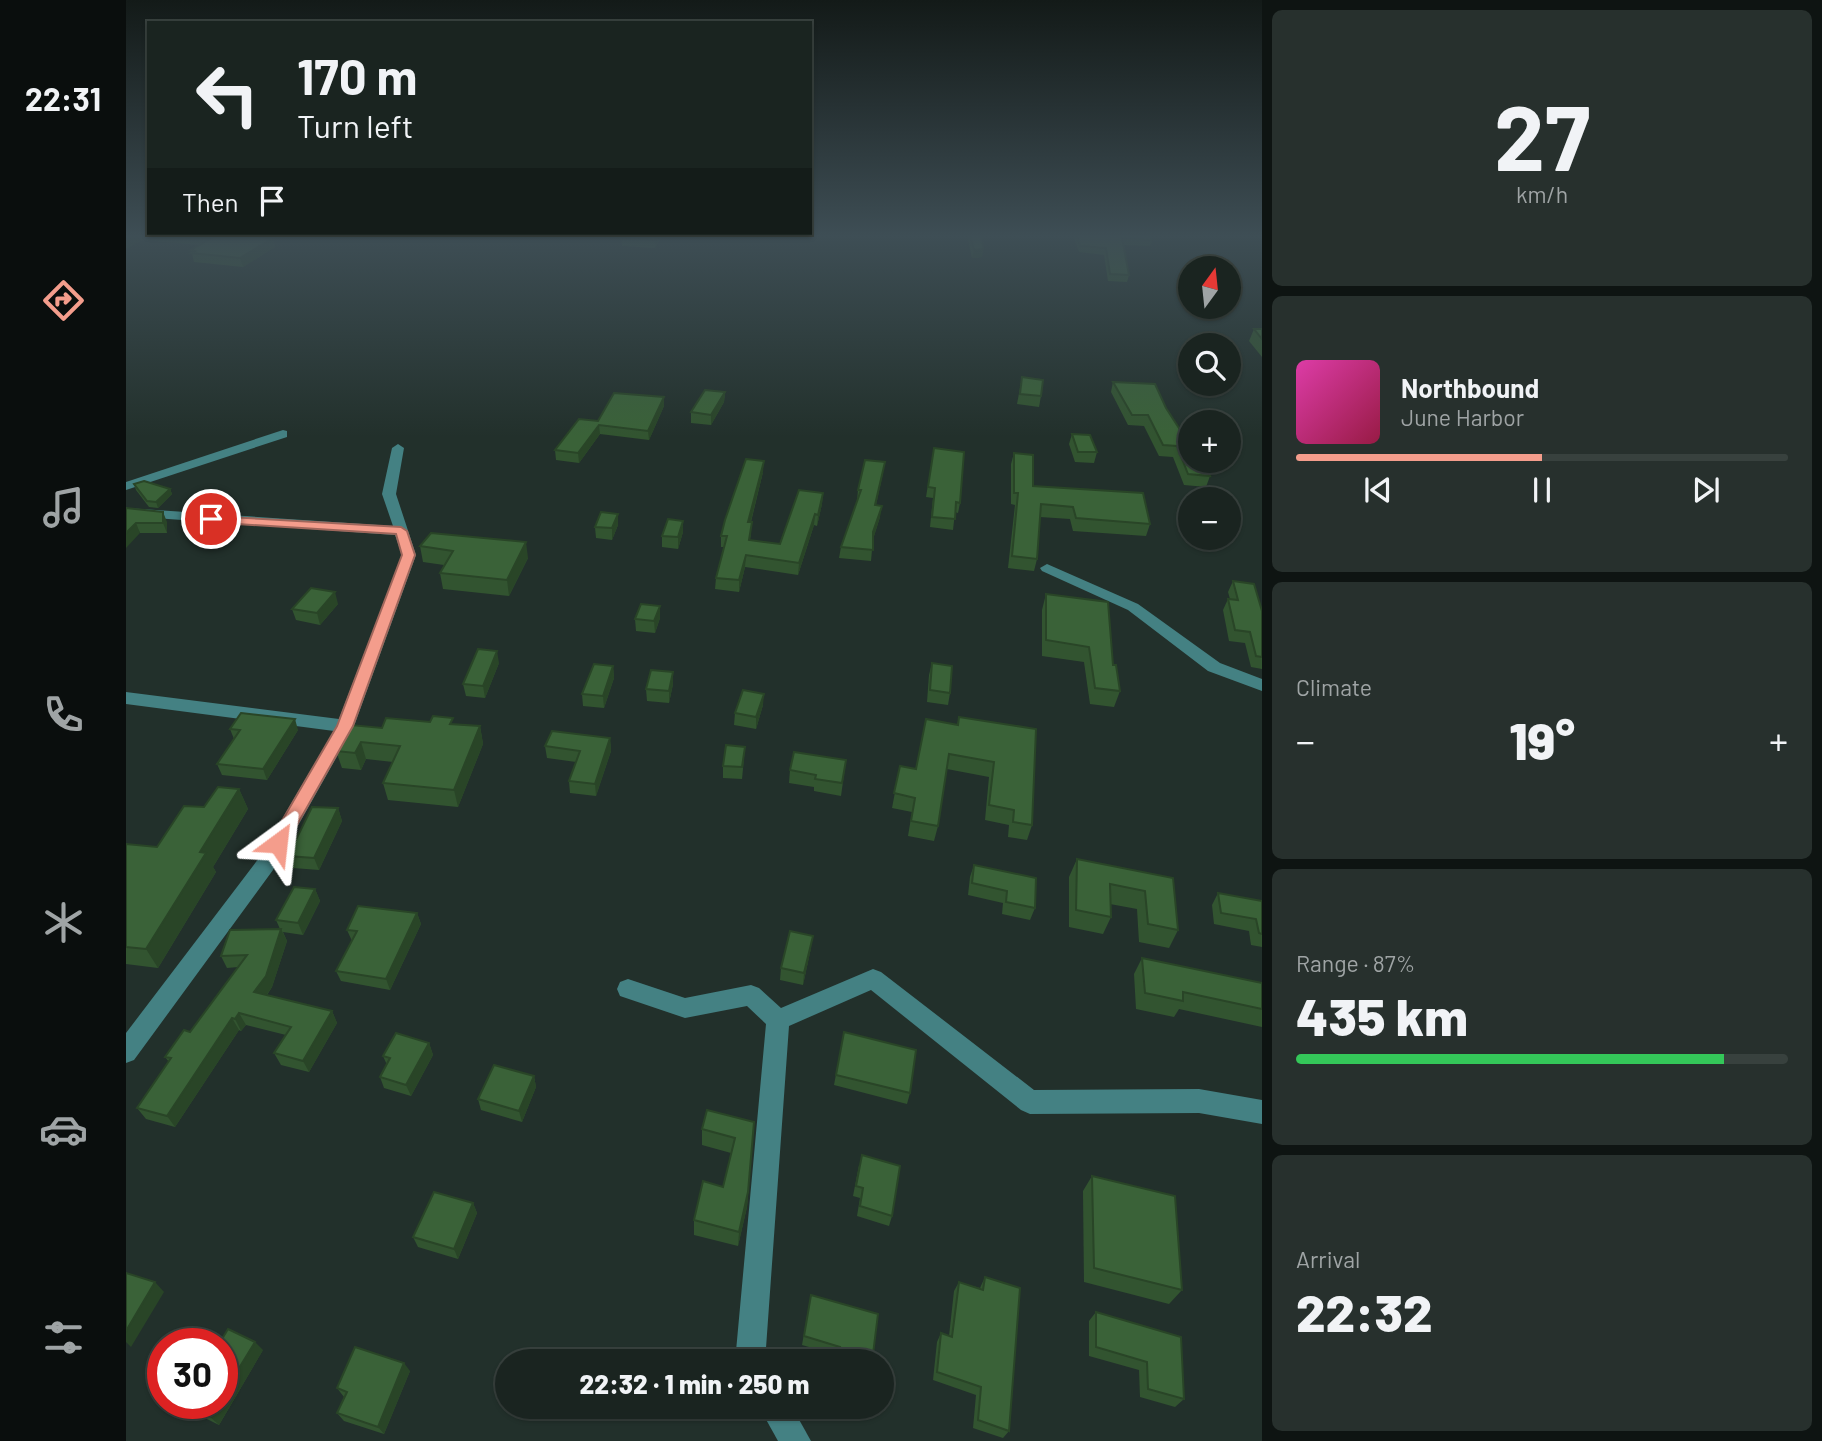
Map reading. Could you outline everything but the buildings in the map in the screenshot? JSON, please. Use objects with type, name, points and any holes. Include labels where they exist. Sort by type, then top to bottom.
[{"type":"street","points":[[126,486],[283,434]]},
{"type":"street","points":[[126,1052],[265,864],[345,726],[409,555],[389,494],[398,448]]},
{"type":"street","points":[[126,512],[401,531]]},
{"type":"street","points":[[1047,568],[1133,607],[1214,667],[1262,685]]},
{"type":"street","points":[[126,698],[345,726]]},
{"type":"street","points":[[778,1020],[873,979],[1030,1102],[1199,1101],[1262,1112]]},
{"type":"street","points":[[628,989],[685,1008],[751,995],[778,1020]]},
{"type":"street","points":[[751,1349],[778,1020]]},
{"type":"street","points":[[782,1419],[796,1441]]},
{"type":"route","points":[[211,519],[401,531],[409,555],[388,605],[345,726],[278,843]]}]
